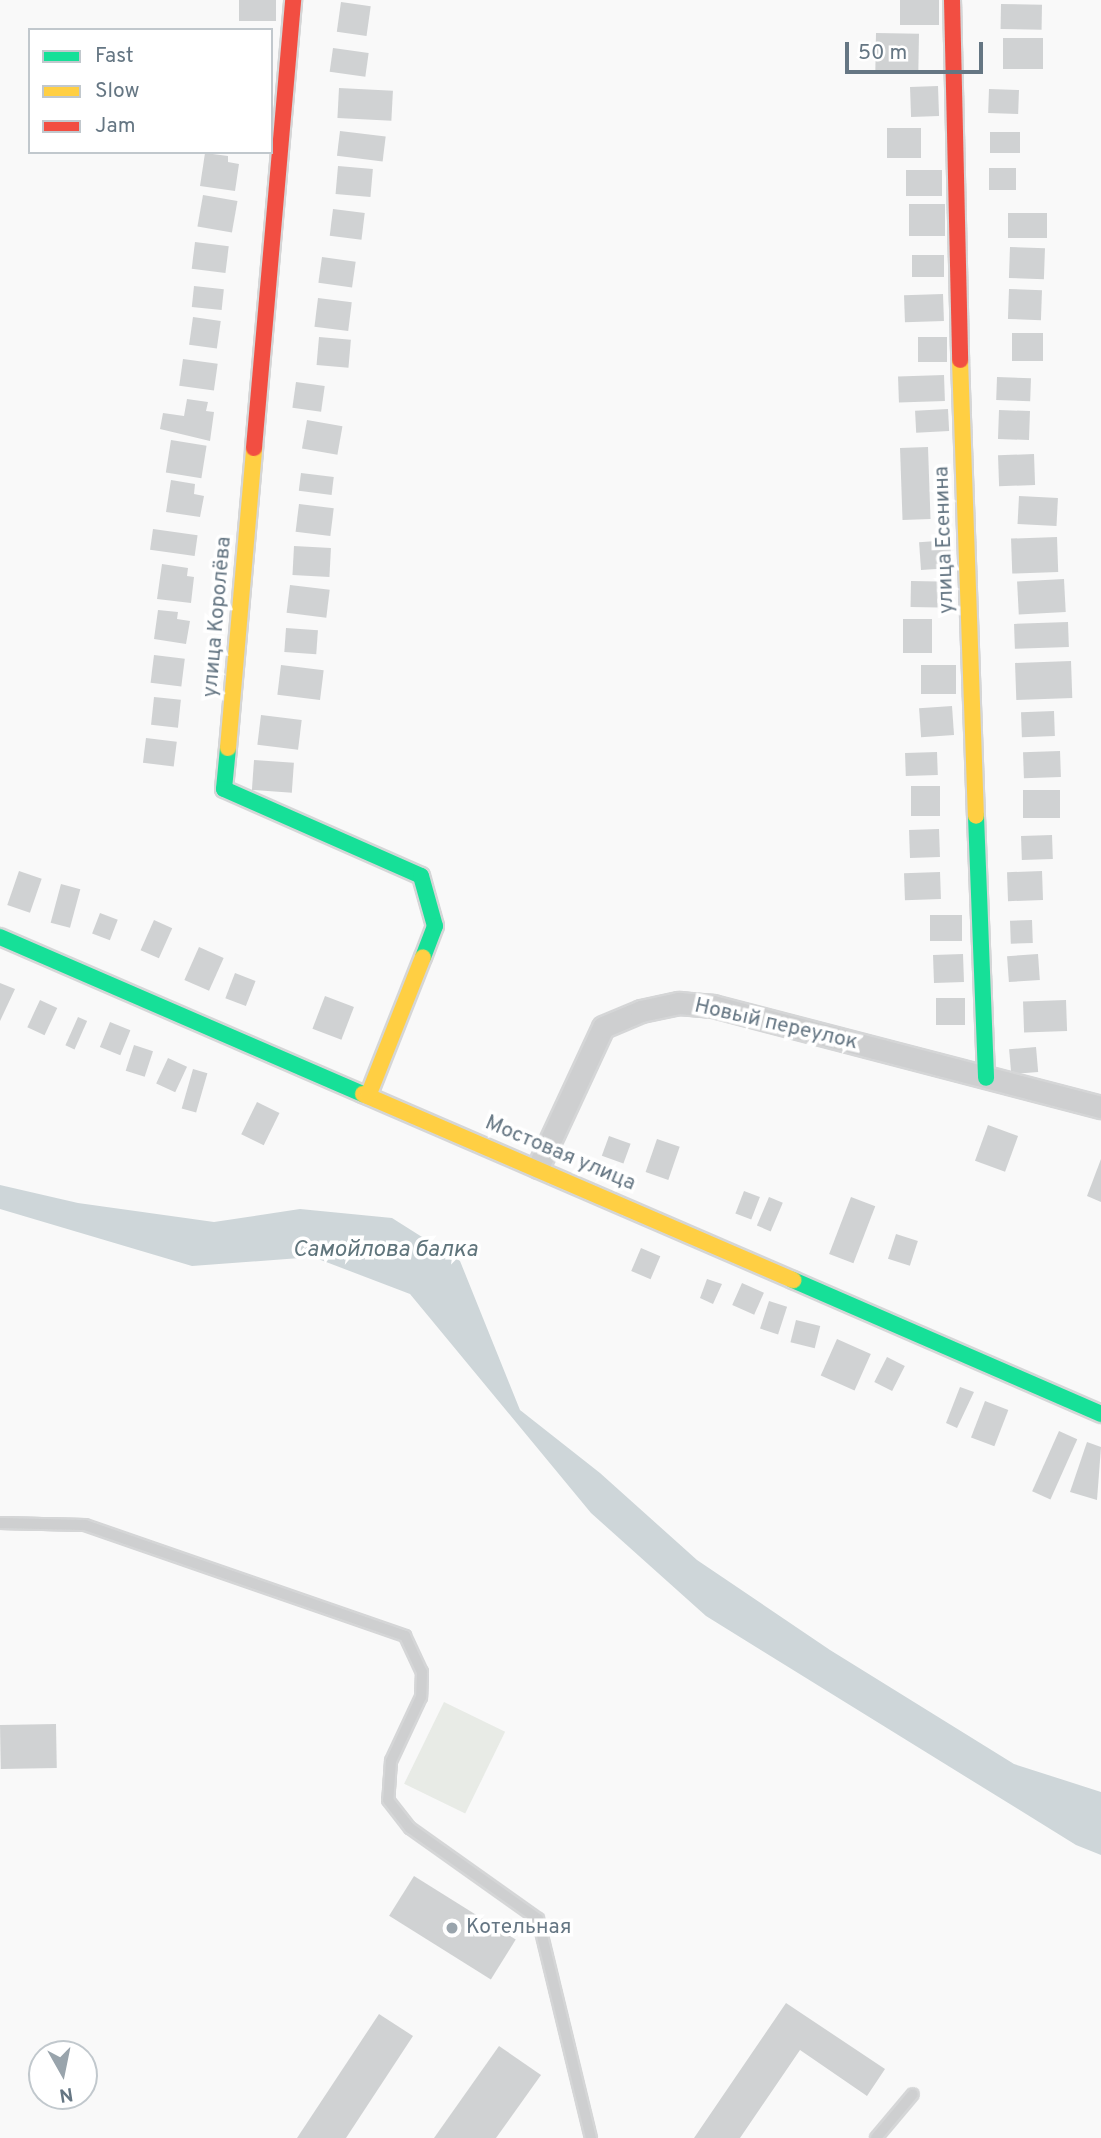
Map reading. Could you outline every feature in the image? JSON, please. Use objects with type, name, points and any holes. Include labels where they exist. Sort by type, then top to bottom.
[{"type":"street","name":"улица Королёва","points":[[293,0],[224,789],[421,876],[435,926],[368,1096]]},
{"type":"street","name":"улица Есенина","points":[[953,0],[962,449],[986,1078]]},
{"type":"street","name":"Мостовая улица","points":[[0,937],[538,1167],[1101,1414]]},
{"type":"street","name":"Новый переулок","points":[[538,1167],[603,1027],[641,1011],[679,1003],[713,1006],[1101,1107]]},
{"type":"lane","points":[[0,1523],[85,1525],[405,1636],[422,1672],[421,1697],[391,1761],[388,1800],[410,1828],[538,1919],[591,2138]]},
{"type":"lane","points":[[876,2138],[912,2094]]},
{"type":"shaded area","points":[[444,1702],[505,1732],[465,1814],[404,1784]]},
{"type":"water","name":"Самойлова балка","points":[[0,1185],[78,1203],[214,1222],[300,1209],[392,1218],[460,1261],[520,1410],[600,1473],[697,1560],[830,1650],[1014,1764],[1101,1792],[1101,1855],[1076,1845],[706,1616],[591,1513],[410,1294],[313,1257],[192,1266],[0,1209]]},
{"type":"building","points":[[239,0],[276,0],[276,21],[239,21]]},
{"type":"building","points":[[900,0],[939,0],[939,25],[900,25]]},
{"type":"building","points":[[341,2],[371,6],[367,36],[337,32]]},
{"type":"building","points":[[1001,4],[1042,5],[1042,30],[1001,29]]},
{"type":"building","points":[[876,33],[919,34],[918,72],[875,71]]},
{"type":"building","points":[[1003,38],[1043,38],[1043,69],[1003,69]]},
{"type":"building","points":[[333,48],[369,53],[365,77],[330,72]]},
{"type":"building","points":[[938,86],[939,116],[911,117],[910,87]]},
{"type":"building","points":[[339,88],[393,91],[391,121],[337,118]]},
{"type":"building","points":[[989,89],[1019,90],[1018,114],[988,113]]},
{"type":"building","points":[[887,128],[921,128],[921,158],[887,158]]},
{"type":"building","points":[[340,131],[386,137],[383,161],[337,156]]},
{"type":"building","points":[[990,132],[1020,132],[1020,153],[990,153]]},
{"type":"building","points":[[205,154],[228,156],[228,162],[239,164],[235,191],[200,186]]},
{"type":"building","points":[[338,166],[373,169],[370,197],[336,194]]},
{"type":"building","points":[[989,168],[1016,168],[1016,190],[989,190]]},
{"type":"building","points":[[906,170],[942,170],[942,196],[906,196]]},
{"type":"building","points":[[203,195],[237,201],[232,233],[197,227]]},
{"type":"building","points":[[909,204],[945,204],[945,236],[909,236]]},
{"type":"building","points":[[333,209],[365,213],[361,240],[330,236]]},
{"type":"building","points":[[1008,213],[1047,213],[1047,238],[1008,238]]},
{"type":"building","points":[[195,242],[229,246],[225,273],[192,269]]},
{"type":"building","points":[[1010,247],[1045,248],[1044,279],[1009,278]]},
{"type":"building","points":[[912,255],[944,255],[944,277],[912,277]]},
{"type":"building","points":[[322,257],[356,262],[352,287],[318,283]]},
{"type":"building","points":[[194,286],[224,289],[222,310],[192,307]]},
{"type":"building","points":[[1009,289],[1042,290],[1041,320],[1008,319]]},
{"type":"building","points":[[943,294],[944,321],[905,322],[904,295]]},
{"type":"building","points":[[318,298],[352,302],[348,331],[314,327]]},
{"type":"building","points":[[193,317],[221,321],[217,349],[189,345]]},
{"type":"building","points":[[1012,333],[1043,333],[1043,361],[1012,361]]},
{"type":"building","points":[[319,337],[351,340],[348,368],[317,365]]},
{"type":"building","points":[[918,337],[947,337],[947,362],[918,362]]},
{"type":"building","points":[[183,359],[218,364],[214,391],[179,386]]},
{"type":"building","points":[[944,375],[945,401],[899,403],[898,377]]},
{"type":"building","points":[[997,377],[1031,378],[1030,401],[996,400]]},
{"type":"building","points":[[296,382],[325,386],[321,412],[292,408]]},
{"type":"building","points":[[187,399],[208,402],[206,411],[214,412],[210,441],[160,429],[163,413],[184,416]]},
{"type":"building","points":[[948,409],[949,431],[916,433],[915,411]]},
{"type":"building","points":[[999,410],[1030,411],[1029,440],[998,439]]},
{"type":"building","points":[[307,420],[342,426],[337,455],[302,449]]},
{"type":"building","points":[[171,440],[207,446],[201,478],[166,473]]},
{"type":"building","points":[[928,447],[931,519],[903,520],[900,448]]},
{"type":"building","points":[[1034,454],[1035,485],[999,486],[998,455]]},
{"type":"building","points":[[301,473],[334,477],[332,495],[299,491]]},
{"type":"building","points":[[171,480],[195,484],[194,494],[204,496],[200,517],[166,512]]},
{"type":"building","points":[[1019,496],[1058,498],[1056,526],[1018,524]]},
{"type":"building","points":[[299,504],[334,508],[330,536],[296,532]]},
{"type":"building","points":[[153,529],[198,535],[195,556],[150,550]]},
{"type":"building","points":[[1057,537],[1058,572],[1012,574],[1011,539]]},
{"type":"building","points":[[950,540],[952,568],[921,570],[919,542]]},
{"type":"building","points":[[294,546],[331,548],[329,577],[292,575]]},
{"type":"building","points":[[162,564],[188,568],[187,576],[194,577],[191,603],[157,599]]},
{"type":"building","points":[[1064,579],[1066,612],[1019,614],[1017,581]]},
{"type":"building","points":[[911,581],[952,582],[952,608],[911,607]]},
{"type":"building","points":[[290,585],[330,590],[326,618],[287,613]]},
{"type":"building","points":[[158,610],[178,612],[177,619],[190,621],[186,644],[154,639]]},
{"type":"building","points":[[903,619],[932,619],[932,653],[903,653]]},
{"type":"building","points":[[1068,622],[1069,647],[1015,649],[1014,624]]},
{"type":"building","points":[[286,628],[318,630],[316,654],[284,652]]},
{"type":"building","points":[[154,655],[185,659],[181,687],[151,683]]},
{"type":"building","points":[[1071,661],[1072,698],[1016,700],[1015,663]]},
{"type":"building","points":[[281,665],[324,670],[320,700],[277,695]]},
{"type":"building","points":[[921,665],[956,665],[956,694],[921,694]]},
{"type":"building","points":[[154,697],[181,700],[178,728],[151,725]]},
{"type":"building","points":[[952,706],[954,735],[921,737],[919,708]]},
{"type":"building","points":[[1054,711],[1055,736],[1022,737],[1021,712]]},
{"type":"building","points":[[261,715],[302,720],[298,750],[257,745]]},
{"type":"building","points":[[146,738],[177,742],[174,767],[143,763]]},
{"type":"building","points":[[1060,751],[1061,777],[1024,778],[1023,752]]},
{"type":"building","points":[[937,752],[938,775],[906,776],[905,753]]},
{"type":"building","points":[[254,760],[294,763],[292,793],[252,790]]},
{"type":"building","points":[[911,786],[940,786],[940,816],[911,816]]},
{"type":"building","points":[[1023,790],[1060,790],[1060,818],[1023,818]]},
{"type":"building","points":[[939,829],[940,857],[910,858],[909,830]]},
{"type":"building","points":[[1052,835],[1053,859],[1022,860],[1021,836]]},
{"type":"building","points":[[19,871],[42,879],[30,913],[7,905]]},
{"type":"building","points":[[1042,871],[1043,900],[1008,901],[1007,872]]},
{"type":"building","points":[[940,872],[941,899],[905,900],[904,873]]},
{"type":"building","points":[[61,884],[80,889],[70,928],[51,923]]},
{"type":"building","points":[[100,913],[118,920],[110,940],[92,934]]},
{"type":"building","points":[[930,915],[962,915],[962,941],[930,941]]},
{"type":"building","points":[[154,920],[172,928],[159,958],[141,950]]},
{"type":"building","points":[[1032,920],[1033,943],[1011,944],[1010,921]]},
{"type":"building","points":[[199,947],[224,958],[209,991],[184,980]]},
{"type":"building","points":[[963,954],[964,982],[934,983],[933,955]]},
{"type":"building","points":[[1038,954],[1040,980],[1009,982],[1007,956]]},
{"type":"building","points":[[235,973],[256,981],[246,1006],[225,998]]},
{"type":"building","points":[[0,983],[15,989],[0,1021]]},
{"type":"building","points":[[325,996],[354,1007],[341,1040],[312,1029]]},
{"type":"building","points":[[936,998],[965,998],[965,1025],[936,1025]]},
{"type":"building","points":[[40,1000],[57,1008],[45,1035],[27,1027]]},
{"type":"building","points":[[1066,1000],[1067,1031],[1024,1032],[1023,1002]]},
{"type":"building","points":[[78,1017],[87,1021],[75,1049],[65,1045]]},
{"type":"building","points":[[110,1022],[130,1030],[120,1055],[100,1047]]},
{"type":"building","points":[[134,1045],[153,1051],[145,1077],[126,1071]]},
{"type":"building","points":[[1036,1047],[1038,1072],[1011,1074],[1009,1049]]},
{"type":"building","points":[[168,1058],[187,1067],[175,1092],[156,1083]]},
{"type":"building","points":[[193,1069],[207,1073],[196,1113],[182,1108]]},
{"type":"building","points":[[257,1102],[279,1113],[264,1145],[241,1134]]},
{"type":"building","points":[[988,1125],[1018,1136],[1005,1172],[975,1161]]},
{"type":"building","points":[[609,1136],[631,1144],[623,1164],[602,1156]]},
{"type":"building","points":[[657,1139],[680,1147],[668,1180],[646,1172]]},
{"type":"building","points":[[1101,1159],[1101,1202],[1087,1196]]},
{"type":"building","points":[[744,1191],[760,1197],[751,1219],[735,1213]]},
{"type":"building","points":[[769,1197],[783,1203],[771,1231],[757,1226]]},
{"type":"building","points":[[851,1197],[875,1206],[853,1263],[829,1254]]},
{"type":"building","points":[[896,1234],[918,1241],[910,1266],[888,1259]]},
{"type":"building","points":[[641,1248],[660,1256],[651,1279],[631,1271]]},
{"type":"building","points":[[707,1279],[722,1284],[713,1304],[700,1298]]},
{"type":"building","points":[[742,1283],[764,1293],[754,1315],[732,1305]]},
{"type":"building","points":[[769,1301],[787,1307],[778,1334],[760,1329]]},
{"type":"building","points":[[796,1320],[820,1326],[815,1348],[790,1342]]},
{"type":"building","points":[[837,1339],[871,1354],[855,1391],[821,1376]]},
{"type":"building","points":[[887,1357],[905,1366],[892,1391],[874,1382]]},
{"type":"building","points":[[960,1387],[974,1392],[957,1428],[946,1423]]},
{"type":"building","points":[[985,1401],[1008,1410],[994,1446],[971,1437]]},
{"type":"building","points":[[1059,1431],[1077,1439],[1050,1499],[1032,1491]]},
{"type":"building","points":[[1087,1442],[1101,1447],[1097,1500],[1070,1492]]},
{"type":"building","points":[[56,1724],[57,1768],[1,1769],[0,1725]]},
{"type":"building","name":"Котельная","points":[[414,1876],[516,1940],[491,1979],[389,1916]]},
{"type":"building","points":[[786,2003],[885,2069],[867,2096],[800,2050],[740,2138],[694,2138]]},
{"type":"building","points":[[379,2014],[413,2036],[346,2138],[297,2138]]},
{"type":"building","points":[[499,2046],[541,2075],[496,2138],[434,2138]]},
{"type":"traffic: fast","points":[[228,748],[224,789],[421,876],[435,926],[423,957]]},
{"type":"traffic: fast","points":[[976,816],[986,1078]]},
{"type":"traffic: fast","points":[[0,937],[363,1094]]},
{"type":"traffic: fast","points":[[793,1280],[1101,1414]]},
{"type":"traffic: slow","points":[[960,360],[976,816]]},
{"type":"traffic: slow","points":[[228,748],[254,448]]},
{"type":"traffic: slow","points":[[368,1096],[423,957]]},
{"type":"traffic: slow","points":[[363,1094],[793,1280]]},
{"type":"traffic: jam","points":[[254,448],[293,0]]},
{"type":"traffic: jam","points":[[952,0],[960,360]]},
{"type":"place","name":"Котельная","points":[[452,1928]]}]
